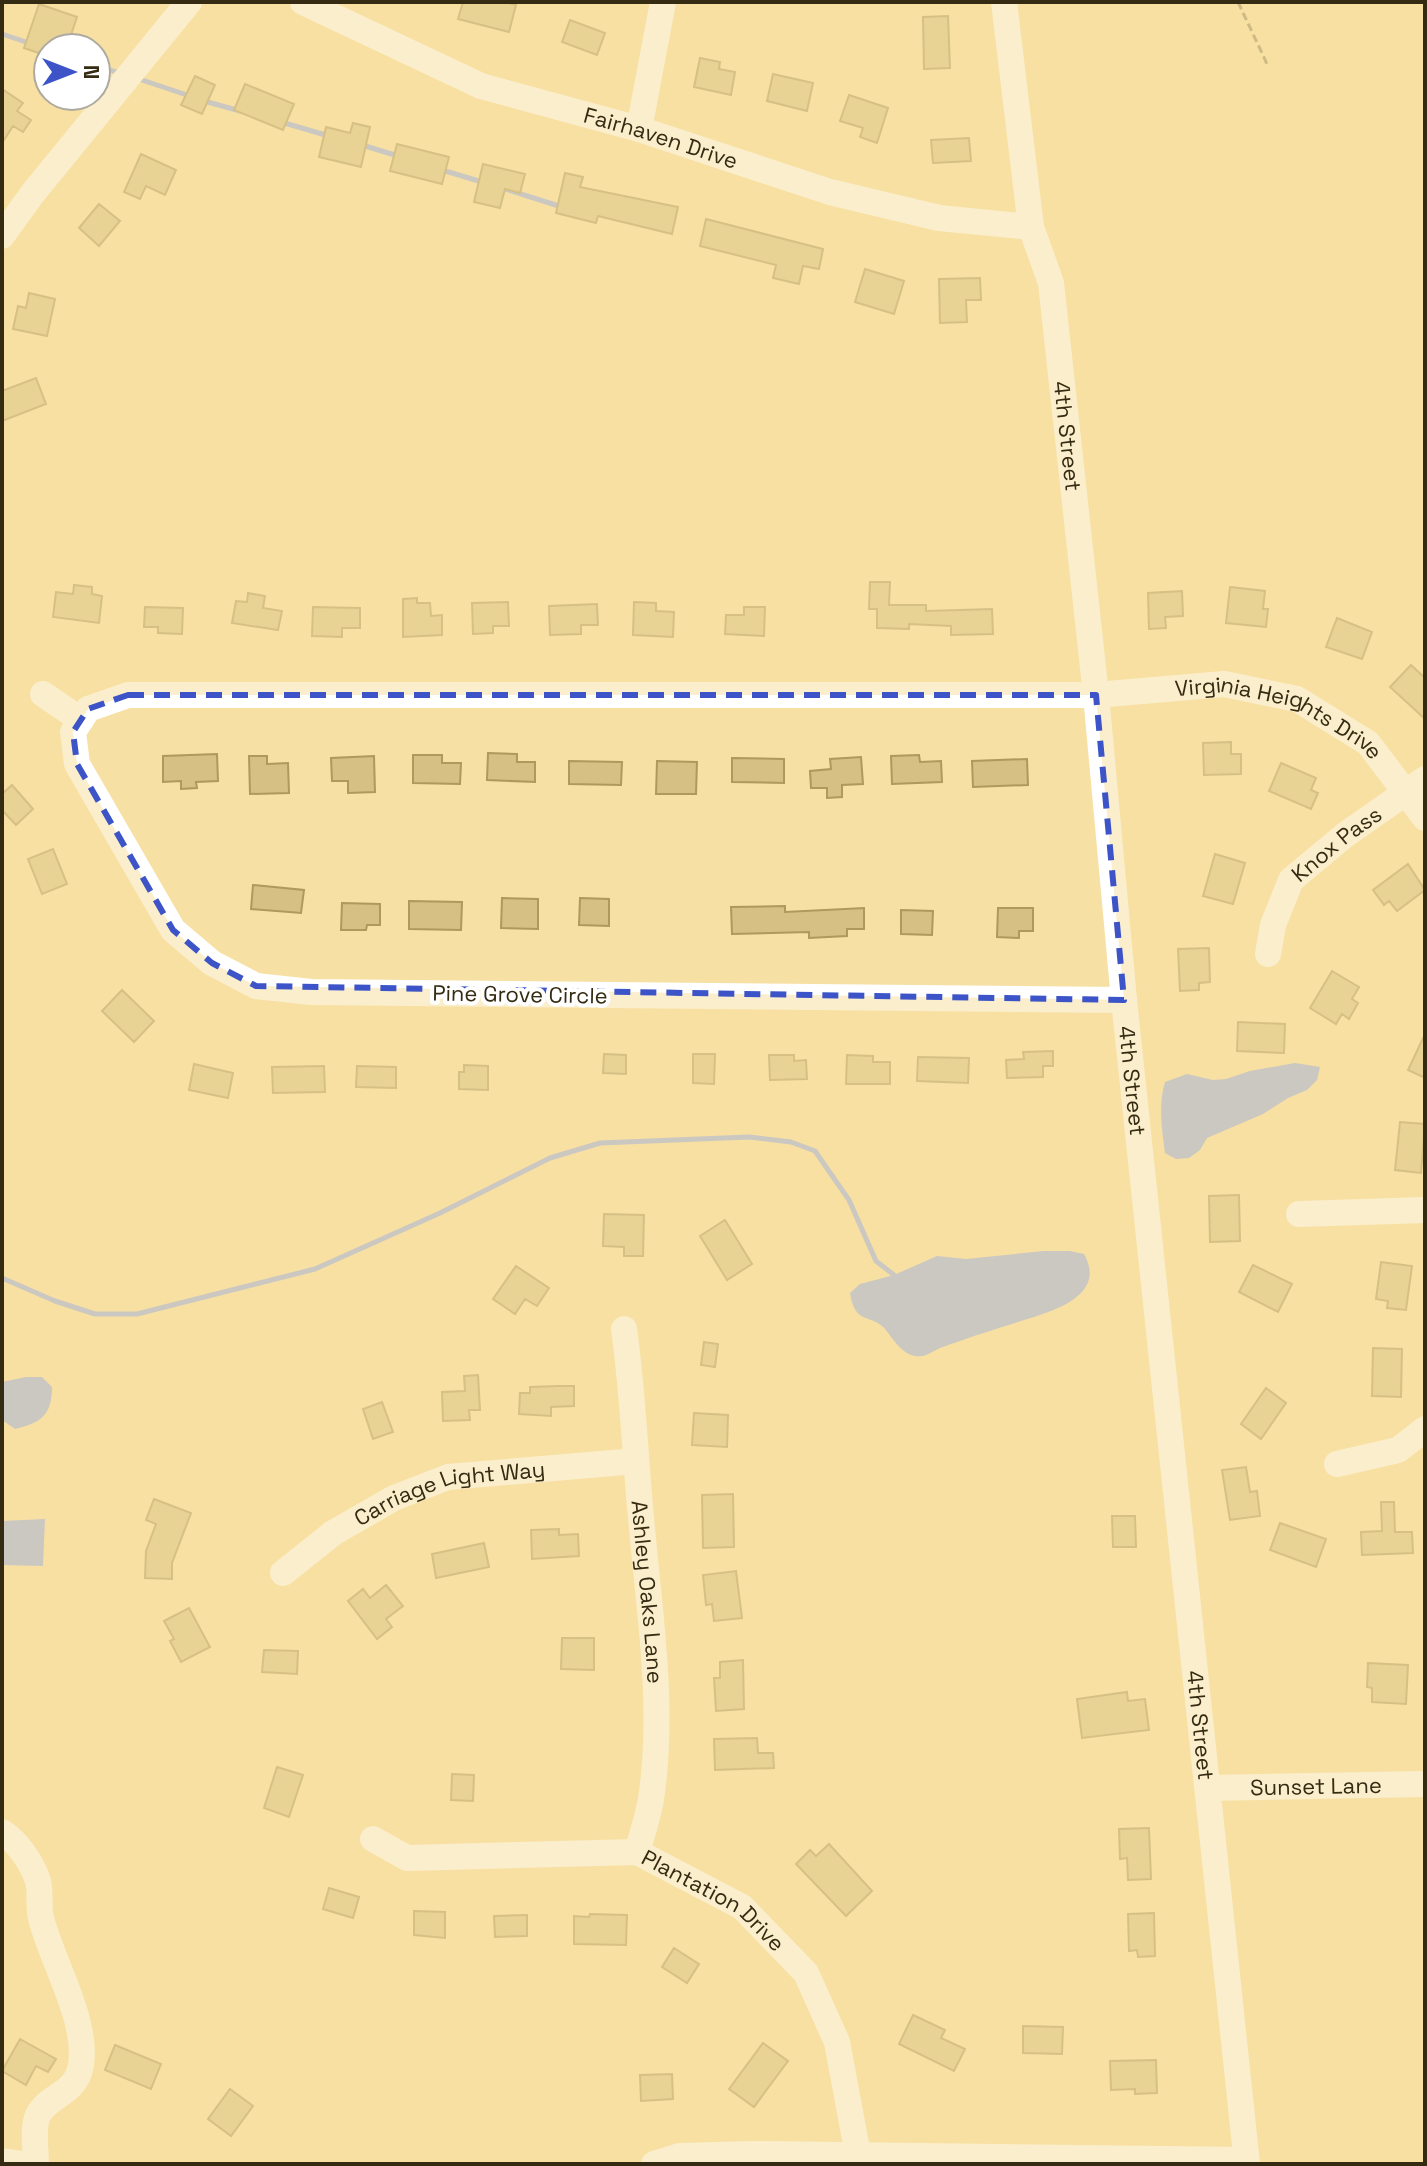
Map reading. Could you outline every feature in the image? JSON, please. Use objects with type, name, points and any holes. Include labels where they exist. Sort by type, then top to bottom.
[{"type":"street","points":[[2,236],[33,193],[189,2]]},
{"type":"street","name":"Fairhaven Drive","points":[[303,2],[481,86],[639,129],[830,192],[939,218],[1031,227]]},
{"type":"street","points":[[639,129],[663,2]]},
{"type":"street","name":"4th Street","points":[[1004,2],[1031,227],[1051,283],[1247,2162]]},
{"type":"street","name":"Virginia Heights Drive","points":[[1096,695],[1224,684],[1297,699],[1368,743],[1416,786],[1425,818]]},
{"type":"street","points":[[43,694],[81,720],[88,709],[128,695],[1096,695]]},
{"type":"street","name":"Pine Grove Circle","points":[[81,720],[73,732],[77,764],[173,930],[212,963],[256,986],[311,992],[1124,1000]]},
{"type":"street","name":"Knox Pass","points":[[1268,954],[1273,925],[1291,880],[1345,835],[1416,786]]},
{"type":"street","points":[[1299,1214],[1425,1210]]},
{"type":"street","name":"Ashley Oaks Lane","points":[[624,1329],[633,1396],[655,1677],[651,1799],[637,1852]]},
{"type":"street","points":[[1337,1464],[1398,1450],[1425,1429]]},
{"type":"street","name":"Carriage Light Way","points":[[283,1573],[333,1533],[394,1498],[448,1477],[636,1461]]},
{"type":"street","name":"Sunset Lane","points":[[1208,1788],[1425,1784]]},
{"type":"street","points":[[2,1832],[20,1848],[38,1883],[40,1915],[78,2026],[82,2048],[77,2078],[63,2094],[44,2106],[38,2116],[36,2164]]},
{"type":"street","name":"Plantation Drive","points":[[373,1839],[407,1858],[637,1852],[742,1907],[806,1973],[837,2042],[858,2155]]},
{"type":"street","points":[[654,2164],[680,2156],[858,2155],[1247,2162]]},
{"type":"street","points":[[2,2161],[23,2164]]},
{"type":"path","points":[[1238,2],[1268,66]]},
{"type":"highlighted area","points":[[128,695],[1096,695],[1124,1000],[256,986],[212,963],[173,930],[77,764],[73,732],[88,709]]},
{"type":"water","points":[[1295,1063],[1320,1067],[1317,1080],[1307,1090],[1263,1114],[1207,1138],[1200,1150],[1189,1158],[1176,1159],[1165,1153],[1161,1109],[1165,1082],[1187,1074],[1213,1080],[1226,1079]]},
{"type":"water","points":[[1044,1251],[1084,1254],[1089,1269],[1088,1281],[1082,1292],[1046,1313],[923,1356],[905,1352],[880,1324],[860,1315],[852,1303],[850,1293],[860,1284],[894,1275],[937,1256],[966,1259]]},
{"type":"water","points":[[42,1377],[52,1387],[50,1405],[38,1420],[15,1429],[2,1420],[2,1382]]},
{"type":"water","points":[[45,1519],[43,1566],[2,1565],[2,1521]]},
{"type":"building","points":[[463,2],[516,5],[509,32],[458,19]]},
{"type":"building","points":[[39,4],[77,17],[72,32],[32,32],[32,51],[24,48]]},
{"type":"building","points":[[948,16],[950,68],[924,69],[923,17]]},
{"type":"building","points":[[570,20],[605,33],[597,55],[562,42]]},
{"type":"building","points":[[700,58],[720,62],[719,69],[735,72],[731,95],[694,87]]},
{"type":"building","points":[[773,74],[813,83],[807,111],[767,101]]},
{"type":"building","points":[[195,76],[215,85],[202,114],[181,105]]},
{"type":"building","points":[[245,84],[294,104],[283,130],[234,110]]},
{"type":"building","points":[[2,89],[23,103],[17,111],[31,120],[23,132],[13,126],[2,143]]},
{"type":"building","points":[[849,95],[888,108],[877,143],[860,137],[863,128],[840,121]]},
{"type":"building","points":[[353,123],[370,127],[361,167],[319,157],[326,127],[350,133]]},
{"type":"building","points":[[969,138],[971,161],[933,163],[931,140]]},
{"type":"building","points":[[397,144],[449,157],[442,184],[390,171]]},
{"type":"building","points":[[141,154],[176,170],[165,195],[146,186],[140,199],[124,192]]},
{"type":"building","points":[[483,164],[525,174],[520,193],[505,189],[500,208],[474,202]]},
{"type":"building","points":[[565,173],[583,177],[580,187],[678,207],[672,234],[598,216],[596,223],[556,213]]},
{"type":"building","points":[[99,204],[120,221],[99,246],[79,228]]},
{"type":"building","points":[[706,219],[823,249],[819,269],[803,266],[799,284],[773,278],[776,265],[700,246]]},
{"type":"building","points":[[865,269],[904,281],[894,314],[855,302]]},
{"type":"building","points":[[980,278],[981,300],[966,300],[967,322],[940,323],[939,279]]},
{"type":"building","points":[[29,293],[55,299],[47,336],[13,329],[18,306],[26,308]]},
{"type":"building","points":[[36,378],[46,404],[2,421],[2,391]]},
{"type":"building","points":[[870,582],[890,582],[889,605],[926,605],[926,611],[992,609],[993,634],[951,635],[951,626],[909,624],[909,629],[877,628],[877,609],[869,609]]},
{"type":"building","points":[[74,585],[92,587],[92,594],[102,596],[99,623],[53,617],[56,592],[73,594]]},
{"type":"building","points":[[1230,587],[1265,591],[1263,609],[1268,609],[1266,627],[1226,623]]},
{"type":"building","points":[[1182,591],[1183,616],[1165,617],[1166,628],[1149,629],[1148,593]]},
{"type":"building","points":[[248,593],[265,596],[263,608],[282,611],[278,630],[232,623],[236,601],[247,602]]},
{"type":"building","points":[[417,598],[417,603],[430,603],[431,616],[442,615],[442,635],[403,637],[403,599]]},
{"type":"building","points":[[508,602],[509,626],[493,626],[493,633],[473,634],[472,603]]},
{"type":"building","points":[[634,602],[656,603],[656,611],[674,612],[673,637],[633,635]]},
{"type":"building","points":[[597,604],[598,625],[581,625],[581,634],[550,635],[549,606]]},
{"type":"building","points":[[145,607],[183,608],[182,634],[158,633],[158,627],[144,627]]},
{"type":"building","points":[[313,607],[360,608],[360,628],[342,628],[342,637],[312,636]]},
{"type":"building","points":[[744,607],[765,607],[764,636],[725,634],[726,615],[744,615]]},
{"type":"building","points":[[1337,618],[1372,632],[1362,659],[1326,647]]},
{"type":"building","points":[[1411,665],[1425,678],[1425,719],[1390,687]]},
{"type":"building","points":[[1231,742],[1231,754],[1241,754],[1241,774],[1204,775],[1203,743]]},
{"type":"building","points":[[488,753],[517,754],[517,762],[535,762],[535,782],[487,780]]},
{"type":"building","points":[[217,754],[218,781],[196,782],[197,788],[181,789],[181,781],[163,782],[163,756]]},
{"type":"building","points":[[413,755],[442,755],[442,763],[461,763],[460,784],[413,783]]},
{"type":"building","points":[[919,755],[920,762],[941,761],[942,782],[892,784],[891,756]]},
{"type":"building","points":[[249,756],[267,756],[267,764],[288,763],[289,793],[250,794]]},
{"type":"building","points":[[374,756],[375,792],[348,793],[348,781],[332,781],[331,758]]},
{"type":"building","points":[[861,757],[863,784],[842,785],[842,797],[827,798],[827,788],[811,788],[810,771],[831,769],[830,759]]},
{"type":"building","points":[[732,758],[784,759],[784,783],[732,782]]},
{"type":"building","points":[[1027,759],[1028,785],[973,787],[972,761]]},
{"type":"building","points":[[569,761],[622,762],[621,785],[569,784]]},
{"type":"building","points":[[657,761],[697,762],[696,794],[656,794]]},
{"type":"building","points":[[1281,763],[1316,778],[1311,790],[1318,793],[1311,809],[1269,791]]},
{"type":"building","points":[[12,785],[33,809],[16,825],[2,810],[2,794]]},
{"type":"building","points":[[53,849],[67,884],[42,894],[28,859]]},
{"type":"building","points":[[1215,854],[1245,863],[1233,904],[1203,896]]},
{"type":"building","points":[[1408,864],[1425,890],[1397,911],[1389,901],[1384,905],[1373,890]]},
{"type":"building","points":[[253,885],[304,890],[301,913],[251,909]]},
{"type":"building","points":[[502,898],[538,899],[538,929],[501,928]]},
{"type":"building","points":[[580,898],[609,899],[609,926],[579,925]]},
{"type":"building","points":[[409,901],[462,902],[461,930],[409,929]]},
{"type":"building","points":[[342,903],[380,904],[380,925],[367,925],[366,930],[341,930]]},
{"type":"building","points":[[785,906],[785,912],[864,908],[864,929],[847,929],[847,936],[809,938],[809,932],[732,934],[731,907]]},
{"type":"building","points":[[998,908],[1033,908],[1033,931],[1019,931],[1019,938],[997,937]]},
{"type":"building","points":[[901,910],[933,911],[932,935],[901,934]]},
{"type":"building","points":[[1209,948],[1210,982],[1199,983],[1199,990],[1180,991],[1178,949]]},
{"type":"building","points":[[1332,971],[1359,987],[1352,999],[1358,1003],[1349,1019],[1342,1014],[1336,1024],[1310,1008]]},
{"type":"building","points":[[122,990],[154,1021],[134,1042],[102,1011]]},
{"type":"building","points":[[1238,1022],[1285,1024],[1284,1053],[1237,1051]]},
{"type":"building","points":[[1425,1034],[1425,1078],[1408,1070]]},
{"type":"building","points":[[1053,1051],[1053,1066],[1043,1066],[1043,1077],[1007,1078],[1006,1060],[1024,1059],[1023,1052]]},
{"type":"building","points":[[604,1054],[626,1055],[626,1074],[603,1073]]},
{"type":"building","points":[[693,1054],[715,1054],[714,1084],[693,1083]]},
{"type":"building","points":[[769,1055],[794,1055],[794,1061],[806,1060],[807,1079],[770,1080]]},
{"type":"building","points":[[847,1055],[873,1056],[873,1062],[890,1062],[890,1084],[846,1084]]},
{"type":"building","points":[[918,1057],[969,1058],[968,1083],[917,1081]]},
{"type":"building","points":[[194,1064],[233,1073],[228,1098],[189,1090]]},
{"type":"building","points":[[464,1065],[488,1066],[488,1090],[459,1089],[459,1072],[464,1072]]},
{"type":"building","points":[[324,1066],[325,1092],[273,1093],[272,1067]]},
{"type":"building","points":[[357,1066],[396,1067],[396,1088],[356,1087]]},
{"type":"building","points":[[1400,1122],[1425,1124],[1421,1173],[1395,1170]]},
{"type":"building","points":[[1239,1195],[1240,1241],[1210,1242],[1209,1196]]},
{"type":"building","points":[[604,1214],[644,1215],[643,1256],[624,1256],[624,1247],[603,1246]]},
{"type":"building","points":[[725,1220],[752,1264],[727,1280],[700,1236]]},
{"type":"building","points":[[1381,1262],[1412,1266],[1406,1310],[1387,1308],[1388,1301],[1376,1299]]},
{"type":"building","points":[[1253,1265],[1292,1284],[1278,1312],[1239,1292]]},
{"type":"building","points":[[516,1266],[549,1288],[537,1306],[525,1299],[515,1314],[493,1299]]},
{"type":"building","points":[[704,1342],[718,1344],[715,1367],[701,1365]]},
{"type":"building","points":[[1373,1348],[1402,1349],[1401,1397],[1372,1396]]},
{"type":"building","points":[[478,1375],[480,1410],[469,1410],[470,1420],[443,1421],[442,1392],[465,1391],[464,1376]]},
{"type":"building","points":[[574,1386],[574,1406],[551,1407],[551,1416],[519,1414],[520,1393],[530,1393],[530,1387]]},
{"type":"building","points":[[1266,1388],[1286,1403],[1261,1439],[1241,1424]]},
{"type":"building","points":[[382,1402],[393,1432],[373,1439],[363,1409]]},
{"type":"building","points":[[694,1413],[728,1415],[727,1447],[692,1445]]},
{"type":"building","points":[[1246,1467],[1250,1492],[1257,1491],[1260,1516],[1230,1520],[1222,1470]]},
{"type":"building","points":[[733,1494],[734,1547],[703,1548],[702,1495]]},
{"type":"building","points":[[154,1499],[191,1513],[172,1563],[172,1579],[145,1578],[146,1551],[156,1524],[146,1520]]},
{"type":"building","points":[[1381,1502],[1394,1502],[1395,1532],[1412,1532],[1413,1553],[1362,1555],[1361,1532],[1382,1531]]},
{"type":"building","points":[[1112,1516],[1135,1516],[1136,1547],[1113,1547]]},
{"type":"building","points":[[1280,1523],[1326,1539],[1316,1567],[1270,1550]]},
{"type":"building","points":[[559,1529],[559,1535],[578,1534],[579,1556],[532,1559],[531,1530]]},
{"type":"building","points":[[484,1543],[489,1567],[436,1578],[432,1554]]},
{"type":"building","points":[[736,1571],[742,1618],[714,1621],[712,1604],[706,1605],[703,1575]]},
{"type":"building","points":[[386,1585],[403,1606],[386,1619],[392,1627],[377,1639],[348,1601],[363,1589],[370,1598]]},
{"type":"building","points":[[189,1608],[210,1647],[181,1662],[164,1621]]},
{"type":"building","points":[[562,1638],[594,1638],[594,1670],[561,1669]]},
{"type":"building","points":[[264,1650],[298,1651],[297,1674],[262,1672]]},
{"type":"building","points":[[743,1660],[744,1709],[716,1711],[714,1678],[720,1678],[720,1662]]},
{"type":"building","points":[[1368,1663],[1408,1665],[1406,1704],[1372,1702],[1372,1688],[1367,1687]]},
{"type":"building","points":[[1127,1692],[1128,1701],[1145,1699],[1149,1730],[1082,1738],[1077,1699]]},
{"type":"building","points":[[757,1738],[758,1753],[773,1753],[774,1768],[715,1770],[714,1739]]},
{"type":"building","points":[[277,1767],[303,1775],[289,1817],[264,1808]]},
{"type":"building","points":[[452,1774],[474,1775],[473,1801],[451,1800]]},
{"type":"building","points":[[1149,1828],[1151,1879],[1128,1880],[1127,1858],[1120,1859],[1119,1829]]},
{"type":"building","points":[[829,1844],[872,1891],[846,1916],[796,1864],[810,1850],[816,1856]]},
{"type":"building","points":[[329,1888],[359,1897],[353,1918],[323,1909]]},
{"type":"building","points":[[414,1911],[445,1912],[445,1938],[414,1935]]},
{"type":"building","points":[[1154,1913],[1155,1956],[1138,1957],[1137,1950],[1129,1951],[1128,1914]]},
{"type":"building","points":[[590,1914],[627,1915],[626,1945],[574,1944],[574,1916],[589,1917]]},
{"type":"building","points":[[527,1915],[527,1936],[495,1937],[494,1916]]},
{"type":"building","points":[[674,1948],[699,1964],[687,1983],[662,1967]]},
{"type":"building","points":[[913,2015],[945,2030],[941,2038],[965,2049],[954,2071],[899,2044]]},
{"type":"building","points":[[1023,2026],[1063,2027],[1062,2054],[1023,2053]]},
{"type":"building","points":[[20,2039],[56,2059],[48,2072],[36,2066],[26,2085],[2,2071]]},
{"type":"building","points":[[763,2043],[788,2061],[754,2107],[729,2089]]},
{"type":"building","points":[[115,2045],[161,2064],[151,2089],[105,2070]]},
{"type":"building","points":[[1156,2060],[1157,2093],[1135,2094],[1135,2089],[1111,2090],[1110,2061]]},
{"type":"building","points":[[672,2074],[673,2099],[641,2101],[640,2075]]},
{"type":"building","points":[[230,2089],[253,2106],[231,2136],[208,2119]]},
{"type":"waterway","points":[[2,34],[32,44]]},
{"type":"waterway","points":[[112,71],[122,74]]},
{"type":"waterway","points":[[139,79],[190,96]]},
{"type":"waterway","points":[[204,101],[240,111]]},
{"type":"waterway","points":[[281,122],[329,136]]},
{"type":"waterway","points":[[362,145],[398,156]]},
{"type":"waterway","points":[[442,170],[482,182]]},
{"type":"waterway","points":[[499,187],[562,207]]},
{"type":"waterway","points":[[2,1278],[95,1314],[137,1314],[315,1269],[440,1213],[550,1158],[600,1143],[749,1137],[791,1142],[815,1151],[849,1200],[876,1261],[894,1275]]}]
